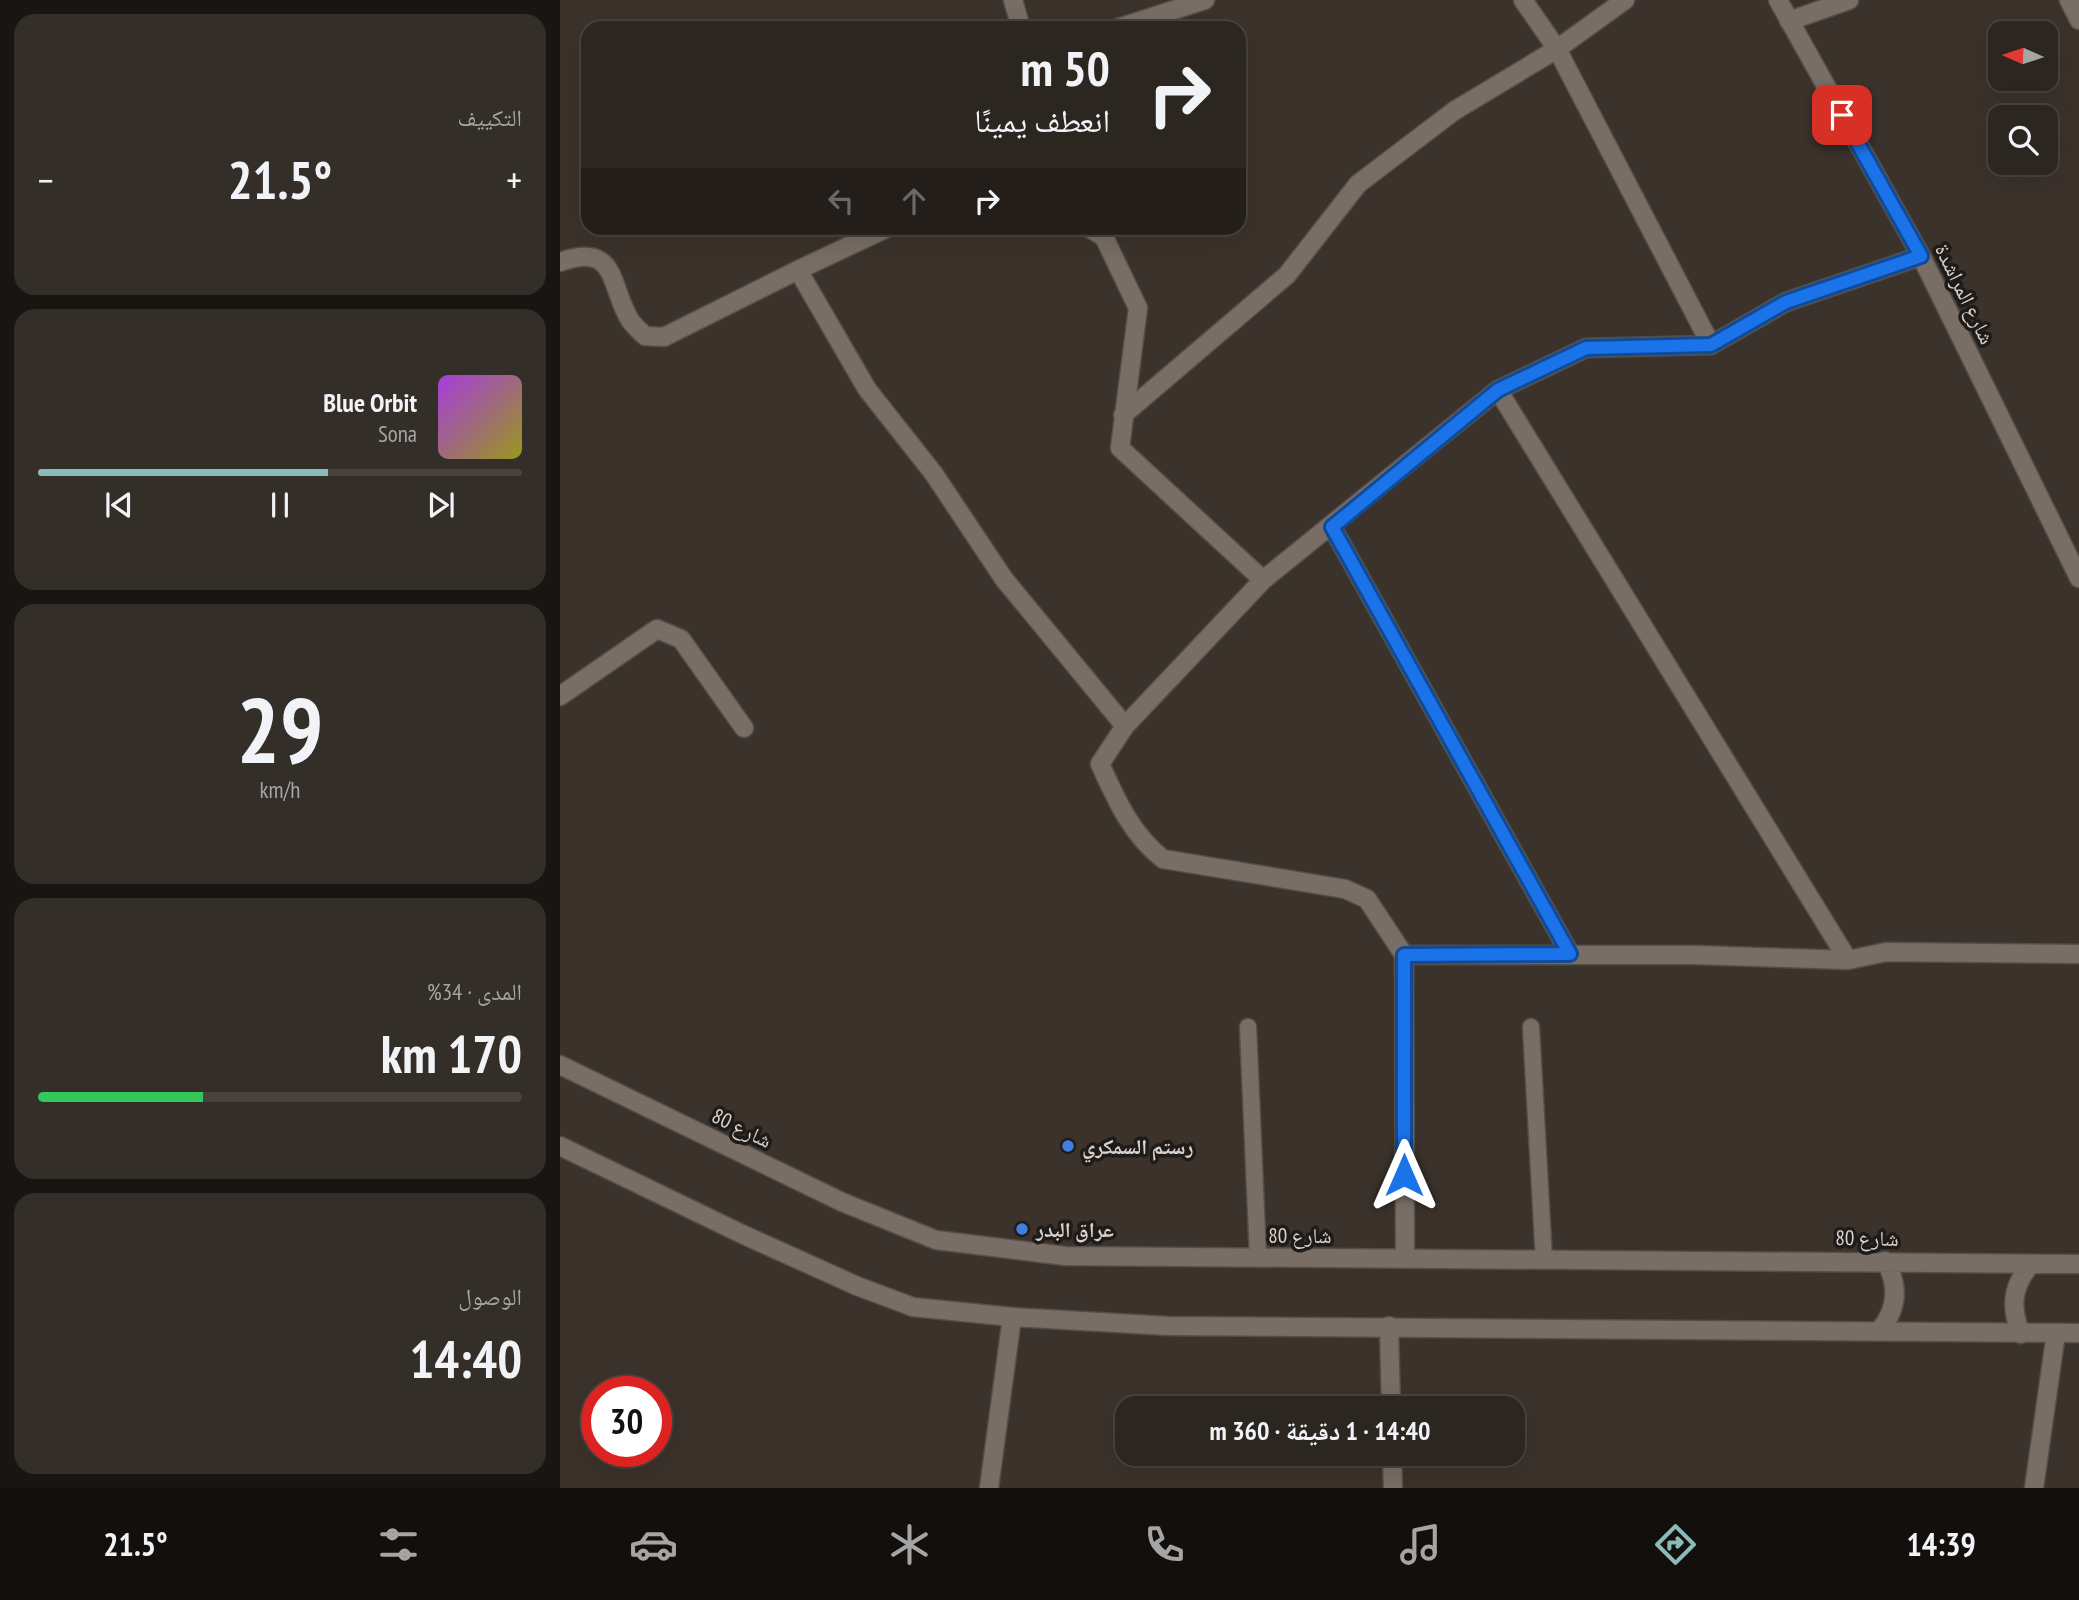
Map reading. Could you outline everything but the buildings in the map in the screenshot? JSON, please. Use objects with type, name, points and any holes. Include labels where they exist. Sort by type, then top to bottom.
[{"type":"street","points":[[1013,0],[1019,21]]},
{"type":"street","points":[[1140,21],[1205,0]]},
{"type":"street","points":[[1523,0],[1557,49],[1711,345]]},
{"type":"street","points":[[1123,415],[1287,275],[1359,184],[1454,111],[1557,49],[1625,0]]},
{"type":"street","name":"شارع المراشدة","points":[[1778,0],[1921,256],[2079,578]]},
{"type":"street","points":[[1789,21],[1849,0]]},
{"type":"street","points":[[2068,0],[2079,20]]},
{"type":"street","points":[[560,262],[572,258],[593,257],[610,267],[630,320],[645,336],[664,337],[872,235]]},
{"type":"street","points":[[1101,235],[1138,308],[1120,448],[1263,580]]},
{"type":"street","points":[[1405,1258],[1404,955],[1367,899],[1345,889],[1163,859],[1152,850],[1121,811],[1100,764],[1125,726],[1263,580],[1332,527],[1498,390],[1586,348],[1711,345],[1786,302],[1921,256]]},
{"type":"street","points":[[798,270],[867,389],[934,474],[1004,579],[1125,726]]},
{"type":"street","points":[[1498,390],[1848,960]]},
{"type":"street","points":[[1332,527],[1570,954]]},
{"type":"street","points":[[560,696],[657,629],[681,639],[744,728]]},
{"type":"street","points":[[1404,955],[1570,954],[1848,960],[1886,952],[2079,954]]},
{"type":"street","name":"شارع 80","points":[[560,1065],[842,1202],[936,1240],[1065,1255],[2079,1264]]},
{"type":"street","points":[[560,1146],[858,1286],[913,1307],[1012,1317],[1169,1325],[2079,1333]]},
{"type":"street","points":[[1880,1330],[1888,1320],[1896,1296],[1892,1272],[1885,1261]]},
{"type":"street","points":[[2021,1334],[2013,1304],[2021,1275],[2031,1264]]},
{"type":"street","points":[[989,1488],[1012,1317]]},
{"type":"street","points":[[1390,1326],[1391,1396]]},
{"type":"street","points":[[2034,1488],[2056,1333]]},
{"type":"street","points":[[1392,1466],[1393,1488]]},
{"type":"lane","points":[[1248,1027],[1258,1257]]},
{"type":"lane","points":[[1531,1027],[1544,1260]]},
{"type":"place","name":"رستم السمكري","points":[[1068,1146]]},
{"type":"place","name":"عراق البدر","points":[[1022,1229]]},
{"type":"route","points":[[1404,1175],[1404,955],[1570,954],[1332,527],[1498,390],[1586,348],[1711,345],[1786,302],[1921,256],[1842,115]]}]
